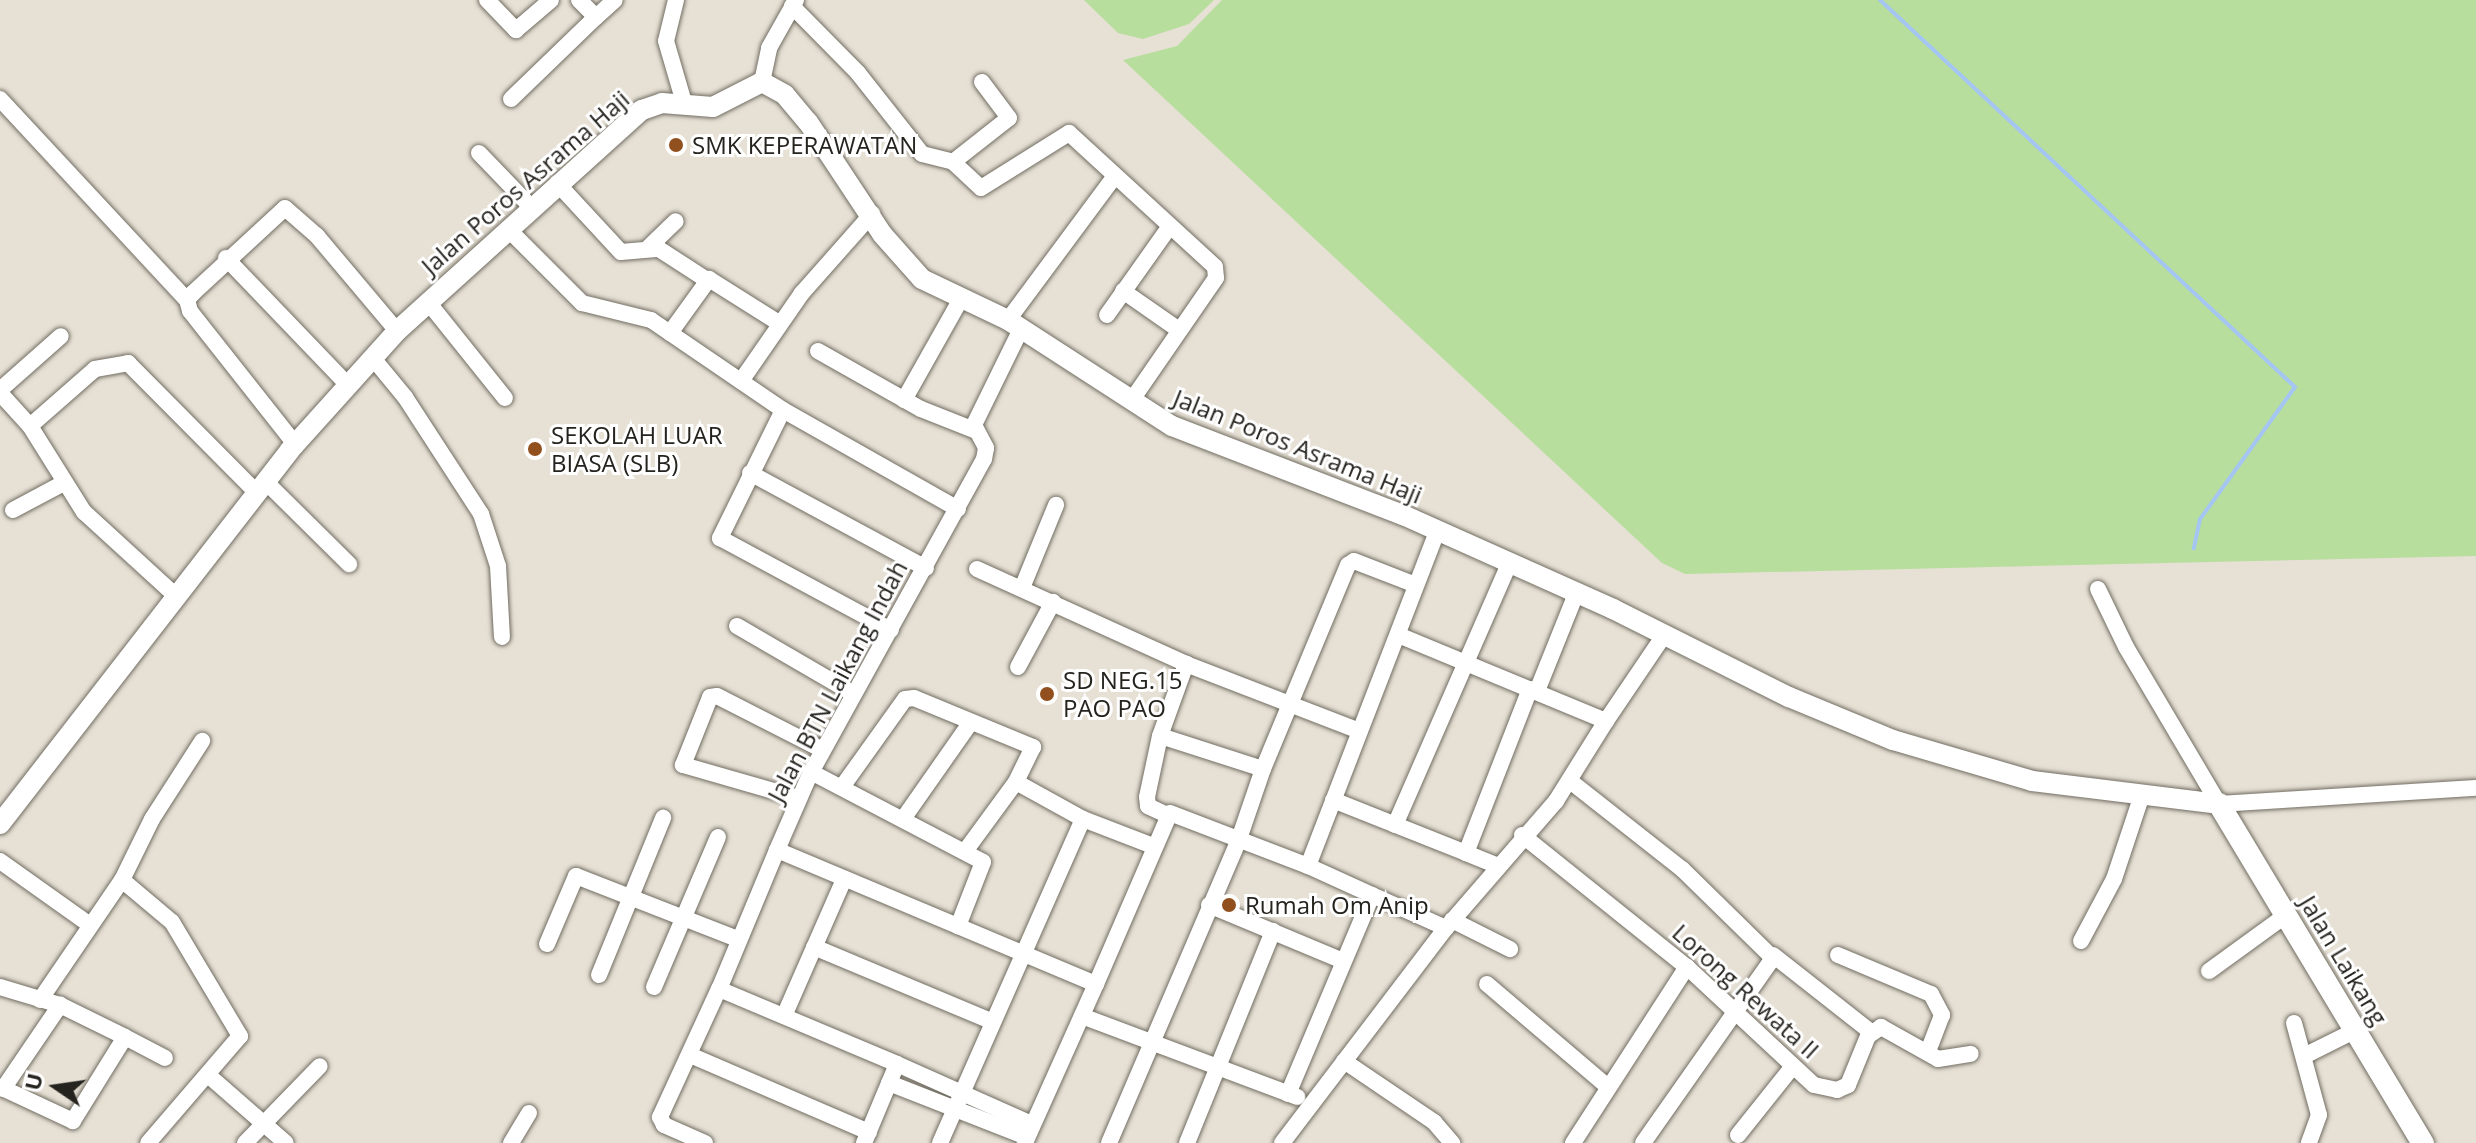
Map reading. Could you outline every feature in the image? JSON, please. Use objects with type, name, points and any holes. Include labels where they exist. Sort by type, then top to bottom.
[{"type":"main road","name":"Jalan Laikang","points":[[2219,804],[2423,1143]]},
{"type":"street","points":[[487,0],[516,30],[551,0]]},
{"type":"street","points":[[579,0],[596,17]]},
{"type":"street","points":[[511,99],[615,0]]},
{"type":"street","points":[[676,0],[666,41],[685,106]]},
{"type":"street","points":[[762,82],[769,48],[794,3],[858,73],[918,151],[953,162],[981,188],[1066,132],[1218,272],[1131,401]]},
{"type":"street","name":"Jalan Poros Asrama Haji","points":[[0,824],[295,444],[397,331],[557,183],[642,110],[662,103],[713,107],[762,82],[785,95],[808,122],[894,250],[922,279],[1014,325],[1191,436],[1510,562],[1665,634],[1776,692],[1893,740],[2032,781],[2141,798],[2219,804]]},
{"type":"street","points":[[953,162],[1009,118],[982,82]]},
{"type":"street","points":[[0,99],[187,300],[295,444]]},
{"type":"street","points":[[479,153],[531,207]]},
{"type":"street","points":[[818,351],[904,400],[974,430],[1014,325],[1115,176]]},
{"type":"street","points":[[557,183],[621,252],[649,247],[664,250],[779,323]]},
{"type":"street","points":[[187,300],[226,258],[285,208],[317,236],[397,331]]},
{"type":"street","points":[[741,381],[779,323],[872,214]]},
{"type":"street","points":[[649,247],[676,221]]},
{"type":"street","points":[[1107,315],[1170,226]]},
{"type":"street","points":[[508,229],[582,303],[600,312],[642,317],[783,410],[958,509]]},
{"type":"street","points":[[226,258],[347,384]]},
{"type":"street","points":[[670,333],[707,280]]},
{"type":"street","points":[[1123,291],[1179,330]]},
{"type":"street","points":[[904,400],[961,299]]},
{"type":"street","points":[[428,302],[505,398]]},
{"type":"street","points":[[61,336],[0,391],[30,426],[62,484],[116,546],[176,596]]},
{"type":"street","points":[[372,357],[405,397],[481,514],[498,566],[502,637]]},
{"type":"street","points":[[30,426],[95,369],[128,363],[349,564]]},
{"type":"street","points":[[783,410],[720,538],[891,630]]},
{"type":"street","name":"Jalan BTN Laikang Indah","points":[[705,1143],[659,1122],[719,989],[798,798],[987,452],[974,430]]},
{"type":"street","points":[[750,473],[926,568]]},
{"type":"street","points":[[13,510],[62,484]]},
{"type":"street","points":[[1022,588],[1056,505]]},
{"type":"street","points":[[1308,866],[1437,531]]},
{"type":"street","points":[[1109,1143],[1239,839],[1263,769],[1350,562],[1416,585]]},
{"type":"street","points":[[1395,825],[1510,562]]},
{"type":"street","points":[[977,569],[1186,664],[1290,707],[1360,731]]},
{"type":"street","points":[[2098,589],[2126,647],[2219,804],[2476,788]]},
{"type":"street","points":[[1466,853],[1576,594]]},
{"type":"street","points":[[1018,667],[1053,602]]},
{"type":"street","points":[[737,626],[854,694]]},
{"type":"street","points":[[1282,1143],[1310,1102],[1449,924],[1570,781],[1665,634]]},
{"type":"street","points":[[1398,635],[1606,721]]},
{"type":"street","points":[[1186,664],[1160,736],[1146,802],[1167,815],[1239,839],[1510,949]]},
{"type":"street","points":[[798,798],[683,765],[710,697],[717,696],[823,750]]},
{"type":"street","points":[[842,787],[905,699],[914,698],[1033,748],[1016,782],[966,850]]},
{"type":"street","points":[[903,819],[971,722]]},
{"type":"street","points":[[1160,736],[1263,769]]},
{"type":"street","points":[[40,1000],[122,880],[152,819],[202,741]]},
{"type":"street","points":[[811,772],[966,850],[984,865],[958,926]]},
{"type":"street","points":[[1570,781],[1682,869],[1773,955],[1871,1032],[1888,1029],[1945,1060],[1971,1054]]},
{"type":"street","points":[[1016,782],[1083,819],[1153,846]]},
{"type":"street","points":[[2081,941],[2114,879],[2141,798]]},
{"type":"street","points":[[1333,800],[1496,865]]},
{"type":"street","points":[[1028,1135],[1167,815]]},
{"type":"street","points":[[599,975],[663,818]]},
{"type":"street","points":[[940,1143],[1021,951],[1083,819]]},
{"type":"street","name":"Lorong Rewata II","points":[[1522,835],[1687,967],[1814,1085],[1843,1089],[1871,1032]]},
{"type":"street","points":[[654,987],[718,837]]},
{"type":"street","points":[[777,850],[1096,984]]},
{"type":"street","points":[[0,861],[90,925]]},
{"type":"street","points":[[547,944],[576,876],[738,939]]},
{"type":"street","points":[[784,1016],[844,879]]},
{"type":"street","points":[[122,880],[172,922],[238,1031],[240,1040],[148,1143]]},
{"type":"street","points":[[1288,1094],[1372,895]]},
{"type":"street","points":[[1209,905],[1343,961]]},
{"type":"street","points":[[2209,971],[2286,915]]},
{"type":"street","points":[[1187,1143],[1273,931]]},
{"type":"street","points":[[814,947],[991,1021]]},
{"type":"street","points":[[1643,1143],[1735,1012],[1770,968],[1773,955]]},
{"type":"street","points":[[1838,955],[1931,994],[1942,1015],[1928,1052]]},
{"type":"street","points":[[1573,1143],[1607,1086],[1687,967]]},
{"type":"street","points":[[1487,984],[1607,1086]]},
{"type":"street","points":[[0,987],[60,1005],[165,1058]]},
{"type":"street","points":[[719,989],[961,1092],[1028,1135]]},
{"type":"street","points":[[60,1005],[2,1088],[73,1121],[125,1037]]},
{"type":"street","points":[[1082,1016],[1310,1102]]},
{"type":"street","points":[[2294,1023],[2319,1115],[2309,1143]]},
{"type":"street","points":[[2304,1056],[2356,1030]]},
{"type":"street","points":[[690,1055],[866,1138],[897,1064]]},
{"type":"street","points":[[1344,1061],[1434,1122],[1452,1143]]},
{"type":"street","points":[[245,1143],[320,1066]]},
{"type":"street","points":[[1738,1135],[1793,1066]]},
{"type":"street","points":[[208,1075],[286,1143]]},
{"type":"street","points":[[889,1083],[953,1110],[1028,1135]]},
{"type":"street","points":[[511,1143],[529,1113]]},
{"type":"green space","points":[[1084,0],[1214,0],[1189,24],[1143,39],[1118,33]]},
{"type":"green space","points":[[1222,0],[2476,0],[2476,556],[1685,574],[1662,563],[1123,60],[1177,46]]},
{"type":"waterway","points":[[1880,0],[2295,387],[2200,519],[2194,548]]},
{"type":"place","name":"SMK KEPERAWATAN","points":[[676,145]]},
{"type":"place","name":"SEKOLAH LUAR BIASA (SLB)","points":[[535,449]]},
{"type":"place","name":"SD NEG.15 PAO PAO","points":[[1047,694]]},
{"type":"place","name":"Rumah Om Anip","points":[[1229,905]]}]
